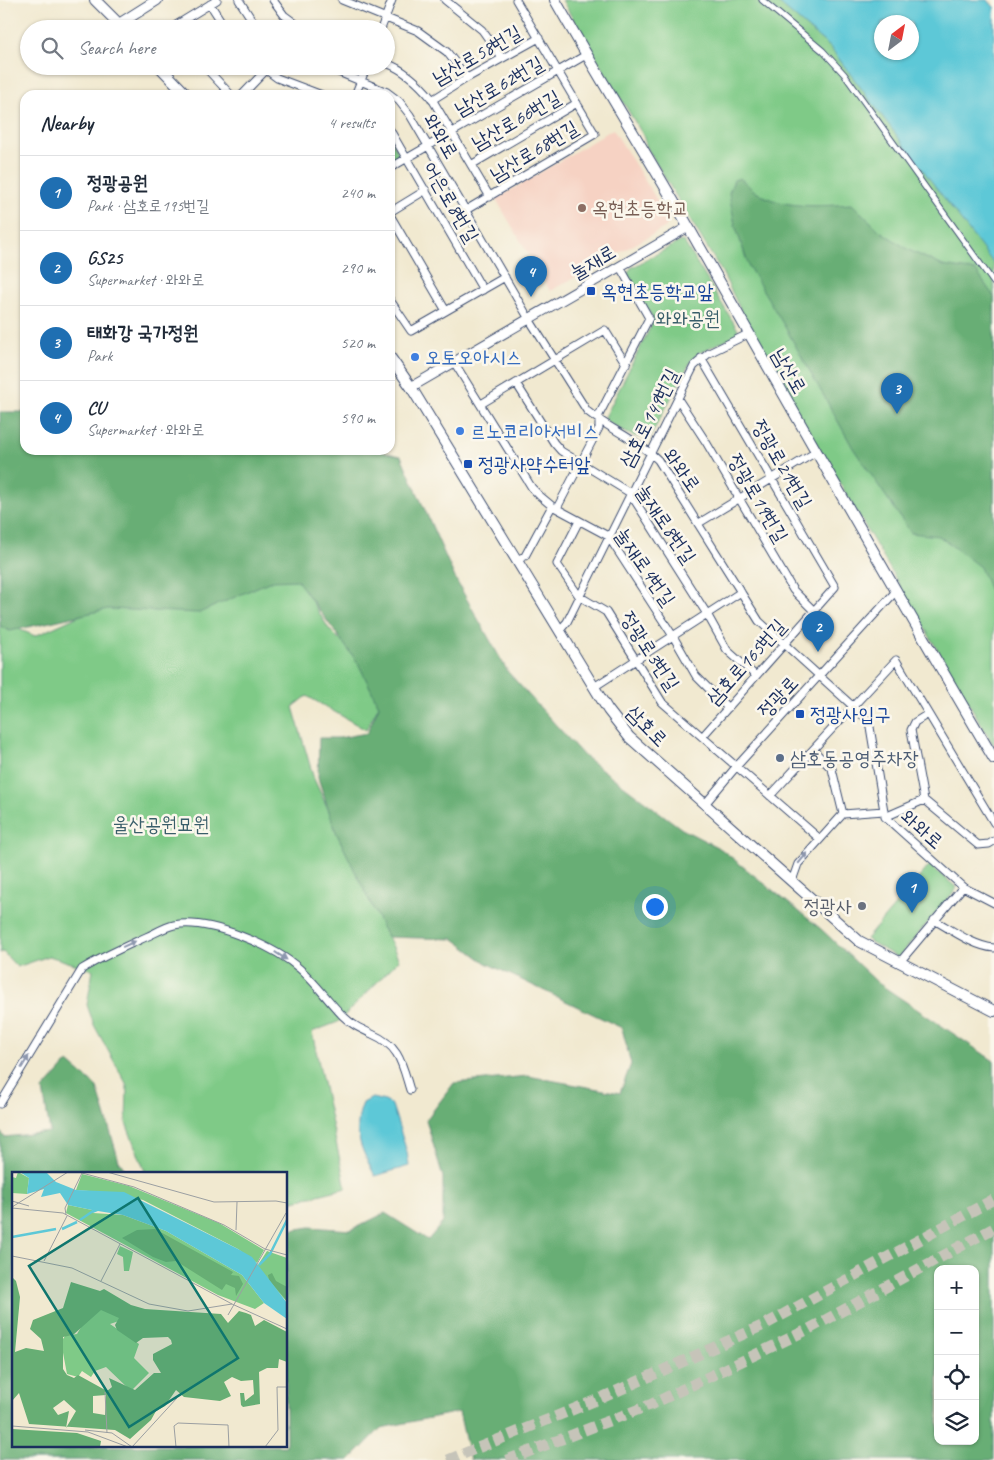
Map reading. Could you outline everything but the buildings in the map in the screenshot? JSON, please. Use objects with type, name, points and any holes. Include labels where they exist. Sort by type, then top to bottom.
[{"type":"main road","points":[[95,0],[114,20]]},
{"type":"main road","points":[[130,20],[157,0]]},
{"type":"main road","name":"남산로","points":[[554,0],[688,228],[994,759]]},
{"type":"main road","points":[[168,75],[182,90]]},
{"type":"main road","name":"삼호로","points":[[395,364],[411,387],[608,710],[629,737],[859,941],[898,963],[994,1011]]},
{"type":"street","points":[[187,20],[217,0]]},
{"type":"street","points":[[239,0],[252,20]]},
{"type":"street","points":[[273,0],[284,15],[291,20]]},
{"type":"street","points":[[342,0],[390,20]]},
{"type":"street","points":[[385,18],[392,0]]},
{"type":"street","points":[[444,0],[482,30],[502,58]]},
{"type":"street","points":[[516,0],[577,103]]},
{"type":"street","points":[[762,0],[823,51],[844,74],[994,283]]},
{"type":"street","points":[[210,4],[220,20]]},
{"type":"street","points":[[395,22],[427,37],[451,57],[467,78]]},
{"type":"street","name":"남산로58번길","points":[[432,100],[539,38]]},
{"type":"street","name":"남산로62번길","points":[[395,165],[586,55]]},
{"type":"street","points":[[395,67],[409,75],[424,89],[490,197]]},
{"type":"street","points":[[212,75],[226,90]]},
{"type":"street","points":[[246,90],[260,75]]},
{"type":"street","points":[[274,75],[309,90]]},
{"type":"street","name":"와와로","points":[[346,75],[382,90]]},
{"type":"street","points":[[357,90],[363,75]]},
{"type":"street","name":"와와로","points":[[395,98],[410,115],[584,408],[598,420],[650,452],[658,460],[759,621],[869,721],[884,814],[963,887],[994,903]]},
{"type":"street","name":"남산로68번길","points":[[466,210],[596,134],[577,103]]},
{"type":"street","name":"남산로66번길","points":[[472,165],[577,103]]},
{"type":"street","name":"어은로8번길","points":[[395,138],[483,290]]},
{"type":"street","points":[[395,211],[426,190]]},
{"type":"street","points":[[395,223],[446,311]]},
{"type":"street","name":"눌재로","points":[[411,387],[688,228]]},
{"type":"street","points":[[516,560],[525,556],[580,463],[599,428],[599,415],[649,318],[620,267]]},
{"type":"street","points":[[395,307],[411,331],[505,277]]},
{"type":"street","points":[[481,404],[606,330],[626,364]]},
{"type":"street","name":"삼호로149번길","points":[[560,630],[566,622],[694,366],[701,358],[723,345],[748,334]]},
{"type":"street","name":"정광로21번길","points":[[701,358],[835,587]]},
{"type":"street","name":"눌재로4번길","points":[[454,362],[532,488],[554,507],[608,536],[673,636],[696,676],[728,708]]},
{"type":"street","name":"눌재로8번길","points":[[516,383],[561,451],[630,493],[727,650],[756,676]]},
{"type":"street","name":"정광로19번길","points":[[678,398],[740,498],[793,590],[814,611]]},
{"type":"street","points":[[699,523],[816,452]]},
{"type":"street","points":[[579,521],[557,564],[579,596]]},
{"type":"street","name":"삼호로165번길","points":[[702,737],[835,587]]},
{"type":"street","name":"정광로","points":[[704,804],[897,590]]},
{"type":"street","points":[[594,686],[741,592]]},
{"type":"street","name":"정광로3번길","points":[[579,596],[606,612],[662,702],[820,839]]},
{"type":"street","points":[[770,796],[896,660],[994,823]]},
{"type":"street","points":[[928,714],[915,722],[910,730],[924,800],[978,845],[989,844],[994,841]]},
{"type":"street","points":[[813,750],[832,769],[843,814]]},
{"type":"street","points":[[792,881],[798,864],[843,814],[884,814],[924,800]]},
{"type":"street","points":[[898,963],[963,887]]},
{"type":"street","points":[[934,920],[967,939],[994,948]]},
{"type":"street","points":[[0,1104],[82,969],[99,958],[173,925],[195,923],[222,929],[278,953],[300,969],[357,1028],[374,1034],[392,1045],[400,1058],[410,1090]]},
{"type":"shaded area","name":"옥현초등학교","points":[[613,129],[668,218],[666,227],[550,291],[496,199]]},
{"type":"green space","points":[[562,0],[775,0],[830,47],[994,263],[994,746],[772,368],[722,272],[647,148],[643,135]]},
{"type":"green space","points":[[395,147],[399,153],[398,159],[395,160]]},
{"type":"green space","points":[[740,178],[758,193],[782,203],[805,206],[852,204],[880,231],[909,250],[943,266],[976,271],[994,297],[994,600],[980,567],[939,536],[911,533],[853,448],[749,267],[735,225],[729,193],[734,180]]},
{"type":"green space","name":"와와공원","points":[[681,241],[684,242],[740,333],[699,353],[690,363],[650,437],[638,437],[606,421],[605,417],[652,324],[652,317],[628,278],[628,273],[631,268]]},
{"type":"green space","points":[[0,412],[20,412],[20,455],[401,456],[456,580],[508,672],[584,756],[682,829],[721,849],[821,929],[878,983],[994,1061],[994,1460],[470,1460],[459,1412],[381,1428],[350,1460],[0,1460],[0,1130],[4,1137],[50,1132],[43,1090],[68,1062],[97,1087],[119,1161],[127,1172],[12,1172],[12,1448],[288,1448],[288,1231],[310,1227],[351,1230],[385,1213],[428,1240],[443,1222],[443,1177],[426,1120],[454,1083],[528,1076],[620,1093],[631,1064],[622,1028],[486,963],[454,939],[387,937],[336,832],[318,778],[319,738],[339,738],[367,733],[379,706],[358,663],[297,580],[271,581],[199,613],[108,609],[10,631],[0,626]]},
{"type":"green space","name":"울산공원묘원","points":[[294,572],[329,629],[388,688],[366,730],[307,696],[293,707],[314,779],[399,960],[338,1022],[312,1032],[346,1188],[288,1202],[288,1172],[145,1172],[126,1123],[127,1085],[94,1025],[87,1005],[93,970],[49,956],[17,967],[3,952],[0,953],[0,621],[35,636],[131,592]]},
{"type":"green space","points":[[930,865],[957,888],[898,958],[866,939]]},
{"type":"water","points":[[775,0],[988,0],[994,7],[994,264],[830,47]]},
{"type":"water","points":[[372,1098],[392,1105],[407,1152],[409,1166],[375,1176],[362,1149],[358,1132],[358,1123],[363,1103]]},
{"type":"tunnel","points":[[448,1460],[599,1399],[764,1325],[994,1199]]},
{"type":"tunnel","points":[[507,1460],[650,1405],[809,1329],[994,1228]]},
{"type":"place","name":"옥현초등학교","points":[[582,208]]},
{"type":"place","name":"옥현초등학교앞","points":[[591,291]]},
{"type":"place","name":"CU","points":[[531,297]]},
{"type":"place","name":"오토오아시스","points":[[415,357]]},
{"type":"place","name":"태화강 국가정원","points":[[897,414]]},
{"type":"place","name":"르노코리아서비스","points":[[460,431]]},
{"type":"place","name":"정광사약수터앞","points":[[468,464]]},
{"type":"place","name":"GS25","points":[[818,652]]},
{"type":"place","name":"정광사입구","points":[[800,714]]},
{"type":"place","name":"삼호동공영주차장","points":[[780,758]]},
{"type":"place","name":"정광사","points":[[862,906]]},
{"type":"place","name":"정광공원","points":[[912,913]]}]
